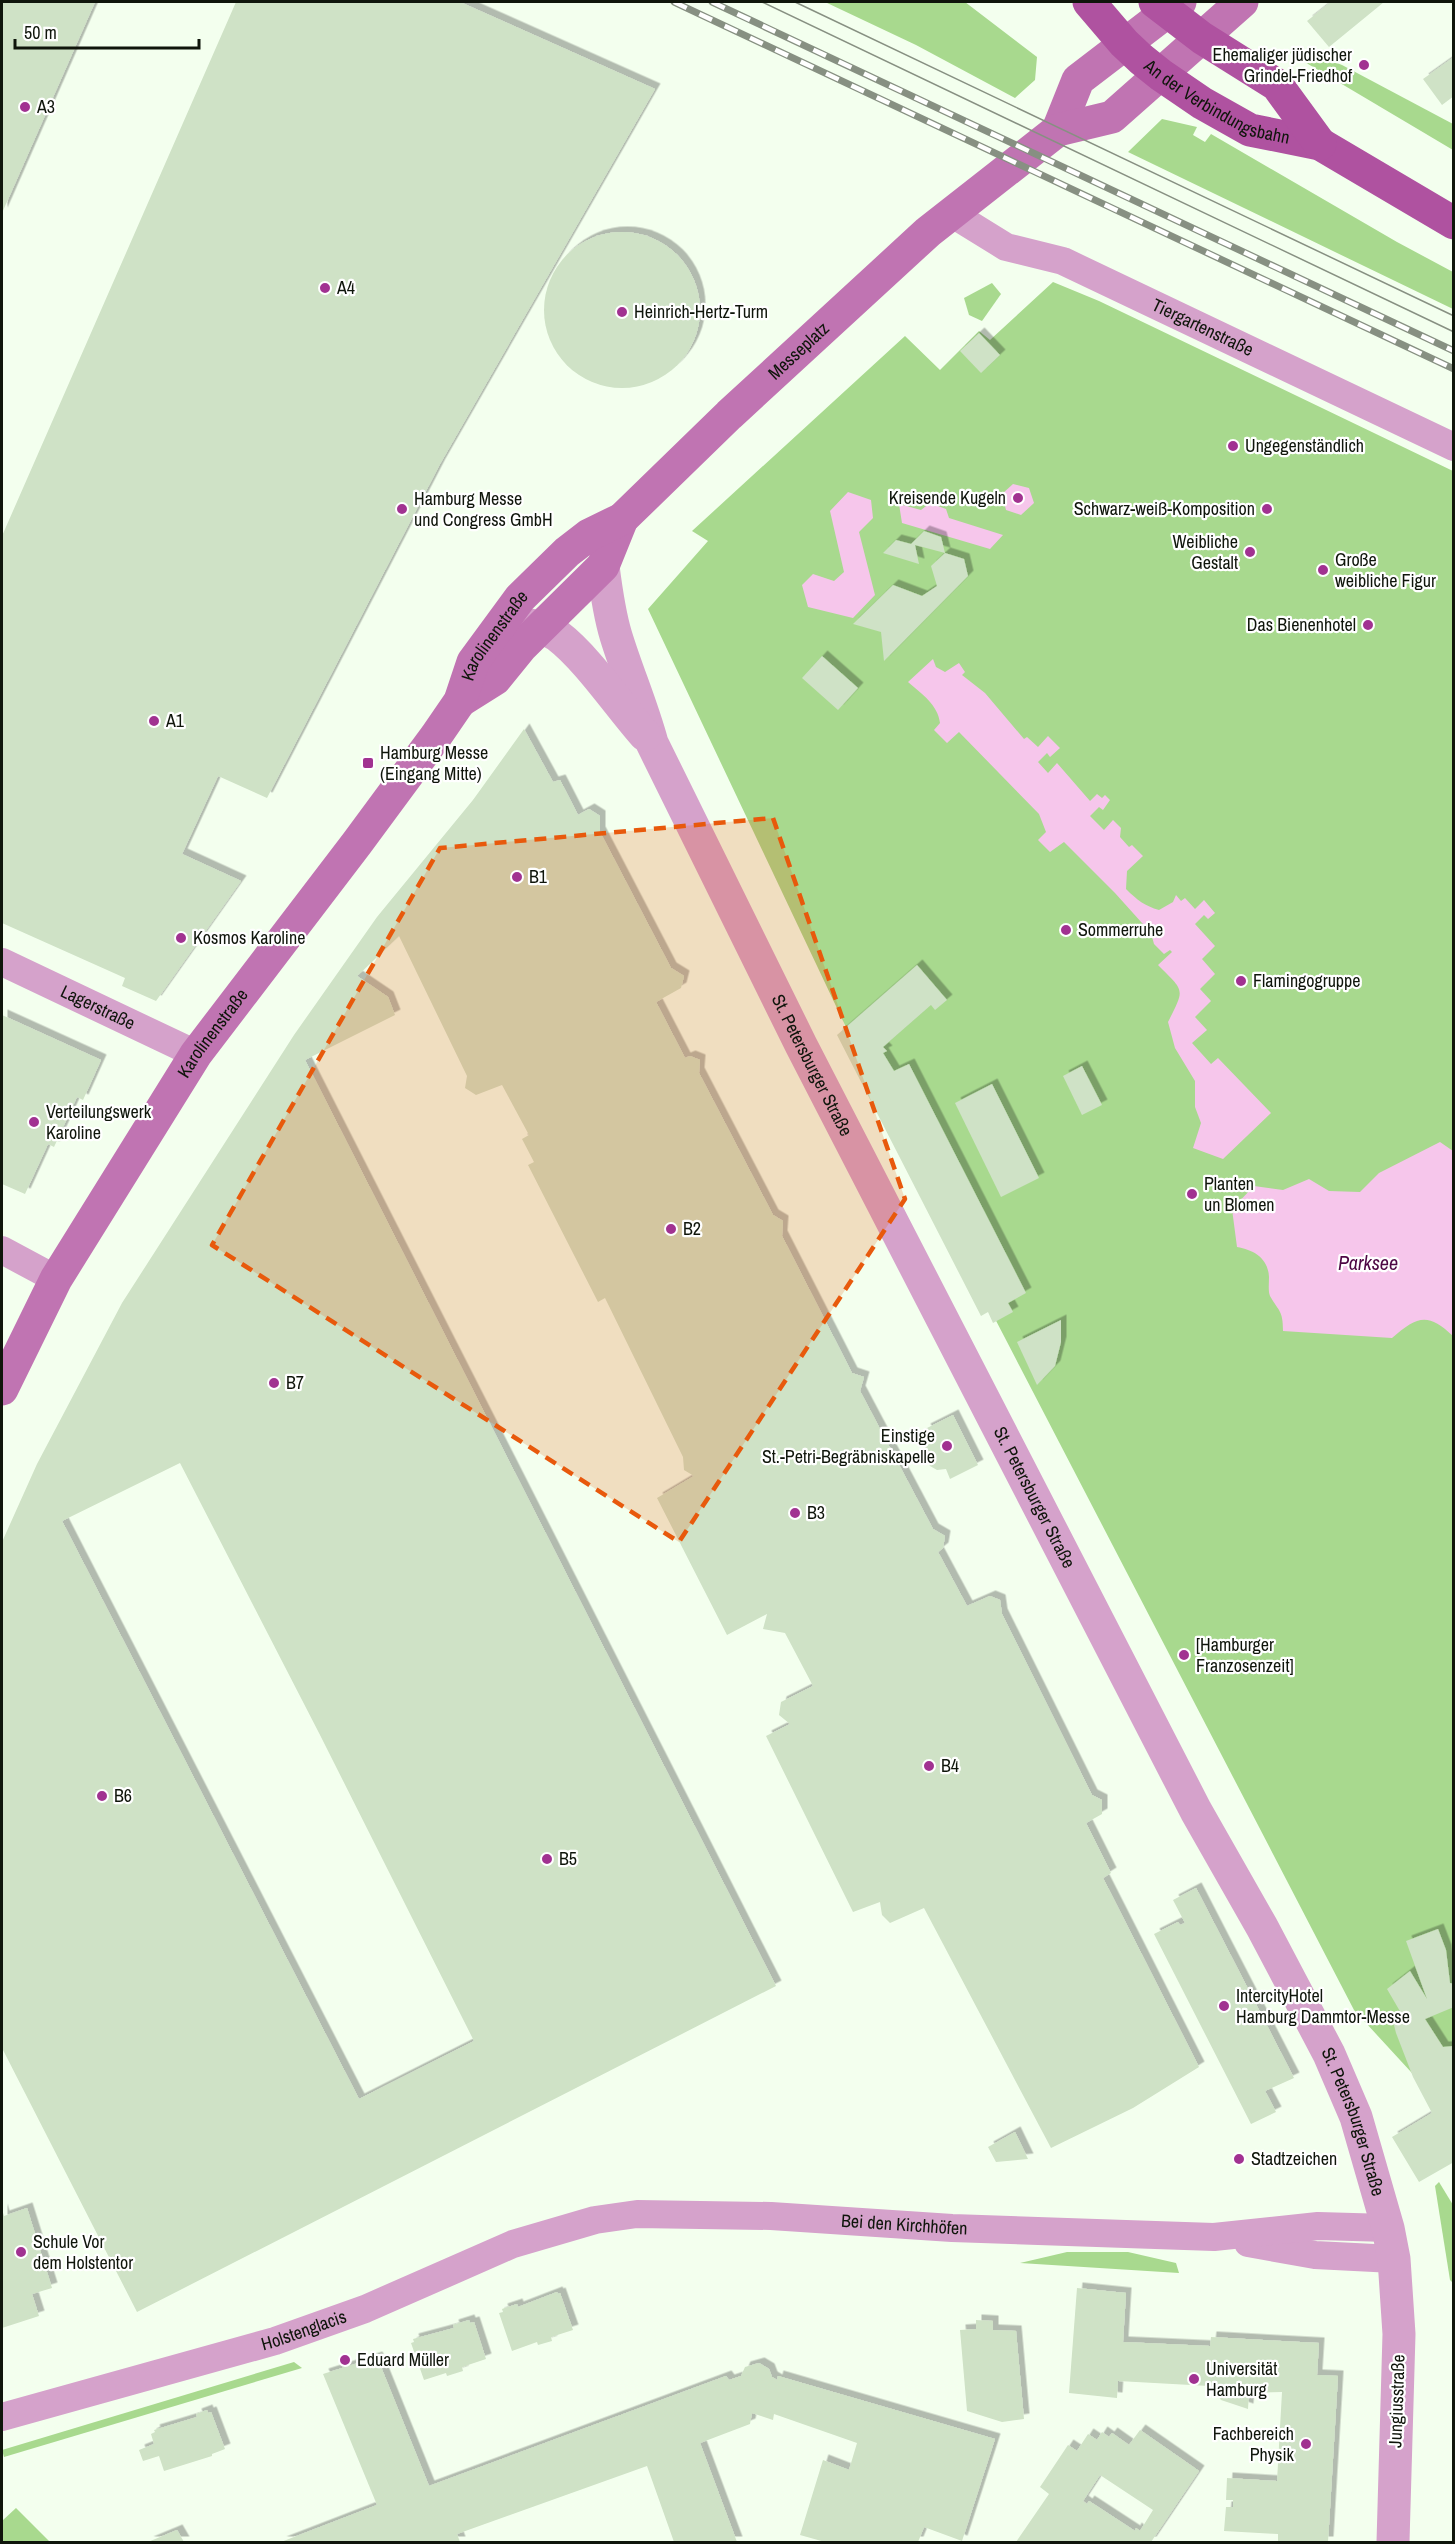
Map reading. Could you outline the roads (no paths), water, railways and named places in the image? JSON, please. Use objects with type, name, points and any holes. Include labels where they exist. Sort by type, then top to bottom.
[{"type":"main road","name":"An der Verbindungsbahn","points":[[1089,2],[1124,43],[1161,75],[1250,130],[1320,144],[1454,223]]},
{"type":"main road","points":[[1058,130],[1112,117],[1118,113],[1242,2]]},
{"type":"main road","name":"An der Verbindungsbahn","points":[[1167,5],[1202,38],[1277,85],[1320,144]]},
{"type":"main road","points":[[1058,130],[1078,80],[1167,5]]},
{"type":"main road","name":"Messeplatz","points":[[539,578],[589,535],[622,519],[796,353],[951,213],[1058,130]]},
{"type":"main road","name":"Messeplatz","points":[[564,603],[603,566],[622,519]]},
{"type":"main road","name":"Karolinenstraße","points":[[2,1389],[56,1279],[196,1054],[357,843],[460,701],[473,662],[520,598],[539,578]]},
{"type":"main road","name":"Karolinenstraße","points":[[460,701],[495,679],[564,603]]},
{"type":"street","name":"Tiergartenstraße","points":[[951,213],[1006,247],[1063,261],[1454,447]]},
{"type":"street","name":"St. Petersburger Straße","points":[[603,566],[609,612],[641,704],[651,743],[801,1045],[1196,1811],[1263,1927],[1329,2054],[1356,2117],[1391,2244]]},
{"type":"street","name":"St. Petersburger Straße","points":[[503,622],[541,627],[557,635],[651,743]]},
{"type":"street","name":"Lagerstraße","points":[[2,962],[196,1054]]},
{"type":"street","points":[[2,1250],[56,1279]]},
{"type":"street","name":"Bei den Kirchhöfen","points":[[595,2220],[637,2214],[771,2216],[952,2228],[1214,2237],[1315,2255],[1391,2244]]},
{"type":"street","name":"Holstenglacis","points":[[2,2417],[275,2341],[365,2309],[513,2244],[595,2220]]},
{"type":"street","name":"Jungiusstraße","points":[[1391,2244],[1399,2334],[1393,2542]]},
{"type":"water","points":[[1013,484],[1029,488],[1034,503],[1021,515],[1006,510],[1002,494]]},
{"type":"water","points":[[848,492],[871,500],[873,518],[859,532],[875,595],[853,618],[808,607],[802,585],[813,574],[834,581],[844,572],[830,511]]},
{"type":"water","points":[[930,503],[946,509],[949,518],[1003,535],[990,549],[902,523],[899,504],[921,510]]},
{"type":"water","points":[[933,659],[936,667],[945,672],[959,663],[965,672],[962,675],[985,693],[1024,739],[1027,737],[1038,747],[1048,736],[1060,748],[1050,757],[1047,753],[1038,762],[1048,773],[1057,763],[1090,801],[1097,794],[1102,798],[1105,795],[1110,800],[1103,810],[1099,807],[1090,816],[1104,830],[1113,820],[1121,828],[1120,837],[1129,847],[1132,845],[1143,856],[1127,871],[1126,889],[1145,904],[1159,910],[1173,902],[1176,895],[1181,901],[1185,898],[1195,909],[1204,900],[1215,913],[1208,919],[1204,915],[1195,924],[1215,946],[1202,959],[1215,974],[1200,989],[1211,1001],[1195,1017],[1207,1030],[1192,1043],[1211,1064],[1218,1058],[1271,1113],[1223,1159],[1193,1148],[1201,1123],[1195,1107],[1195,1081],[1175,1048],[1168,1022],[1180,991],[1158,965],[1172,952],[1170,950],[1164,954],[1154,944],[1151,933],[1064,842],[1050,852],[1038,840],[1046,832],[1039,814],[959,732],[947,743],[934,730],[940,723],[936,711],[928,700],[908,682]]},
{"type":"water","name":"Parksee","points":[[1440,1142],[1453,1151],[1453,1336],[1429,1320],[1416,1321],[1392,1338],[1283,1331],[1281,1315],[1269,1294],[1266,1265],[1259,1256],[1237,1247],[1232,1209],[1254,1186],[1283,1190],[1309,1179],[1329,1191],[1360,1192],[1379,1173]]},
{"type":"tram line","points":[[762,2],[1454,332]]},
{"type":"tram line","points":[[795,2],[1454,316]]},
{"type":"railway","points":[[674,2],[1454,369]]},
{"type":"railway","points":[[712,2],[1454,351]]},
{"type":"place","name":"Ehemaliger jüdischer Grindel-Friedhof","points":[[1364,65]]},
{"type":"place","name":"A3","points":[[25,107]]},
{"type":"place","name":"A4","points":[[325,288]]},
{"type":"place","name":"Heinrich-Hertz-Turm","points":[[622,312]]},
{"type":"place","name":"Ungegenständlich","points":[[1233,446]]},
{"type":"place","name":"Kreisende Kugeln","points":[[1018,498]]},
{"type":"place","name":"Hamburg Messe und Congress GmbH","points":[[402,509]]},
{"type":"place","name":"Schwarz-weiß-Komposition","points":[[1267,509]]},
{"type":"place","name":"Weibliche Gestalt","points":[[1250,552]]},
{"type":"place","name":"Große weibliche Figur","points":[[1323,570]]},
{"type":"place","name":"Das Bienenhotel","points":[[1368,625]]},
{"type":"place","name":"A1","points":[[154,721]]},
{"type":"place","name":"Hamburg Messe (Eingang Mitte)","points":[[368,763]]},
{"type":"place","name":"B1","points":[[517,877]]},
{"type":"place","name":"Sommerruhe","points":[[1066,930]]},
{"type":"place","name":"Kosmos Karoline","points":[[181,938]]},
{"type":"place","name":"Flamingogruppe","points":[[1241,981]]},
{"type":"place","name":"Verteilungswerk Karoline","points":[[34,1122]]},
{"type":"place","name":"Planten un Blomen","points":[[1192,1194]]},
{"type":"place","name":"B2","points":[[671,1229]]},
{"type":"place","name":"B7","points":[[274,1383]]},
{"type":"place","name":"Einstige St.-Petri-Begräbniskapelle","points":[[947,1446]]},
{"type":"place","name":"B3","points":[[795,1513]]},
{"type":"place","name":"[Hamburger Franzosenzeit]","points":[[1184,1655]]},
{"type":"place","name":"B4","points":[[929,1766]]},
{"type":"place","name":"B6","points":[[102,1796]]},
{"type":"place","name":"B5","points":[[547,1859]]},
{"type":"place","name":"IntercityHotel Hamburg Dammtor-Messe","points":[[1224,2006]]},
{"type":"place","name":"Stadtzeichen","points":[[1239,2159]]},
{"type":"place","name":"Schule Vor dem Holstentor","points":[[21,2252]]},
{"type":"place","name":"Eduard Müller","points":[[345,2360]]},
{"type":"place","name":"Universität Hamburg","points":[[1194,2379]]},
{"type":"place","name":"Fachbereich Physik","points":[[1306,2444]]}]
